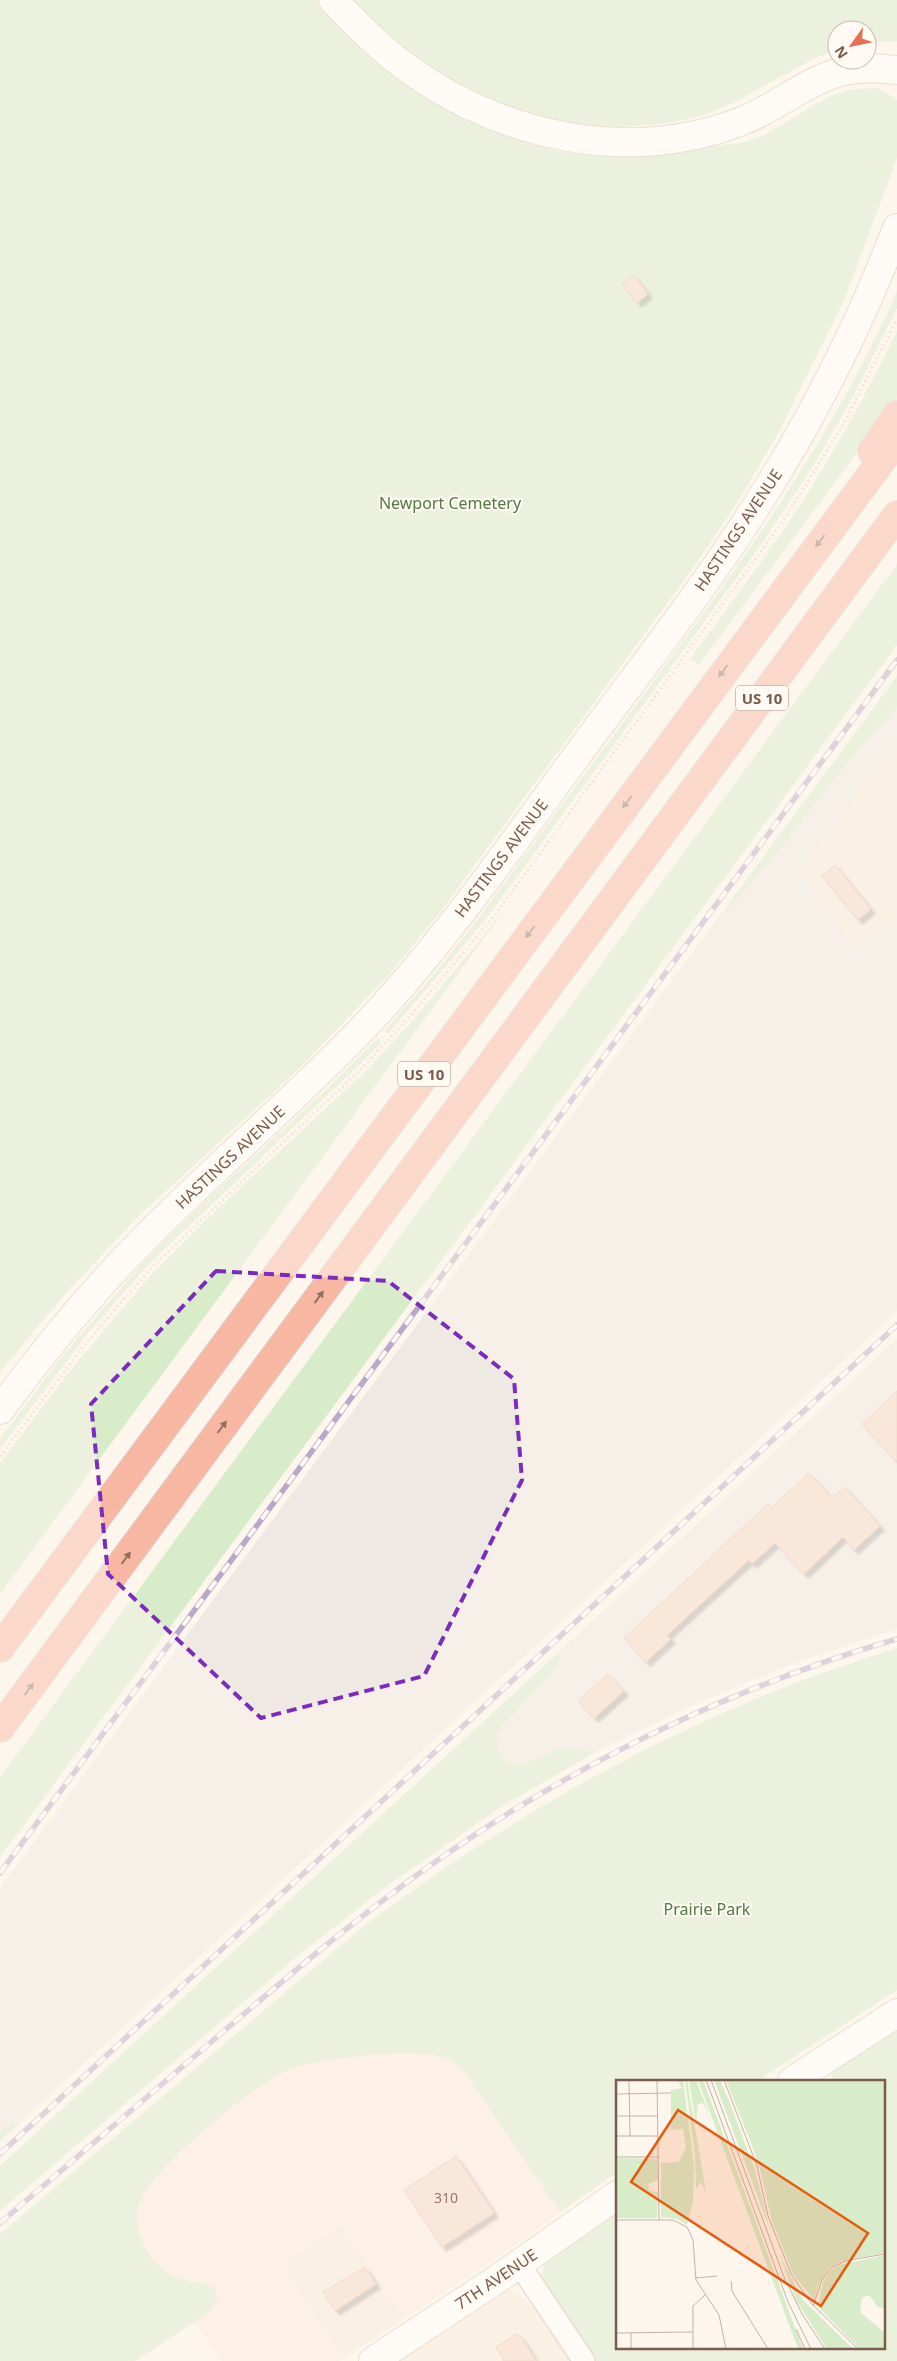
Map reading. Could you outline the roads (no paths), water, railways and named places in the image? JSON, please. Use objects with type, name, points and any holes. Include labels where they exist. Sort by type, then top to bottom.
[{"type":"highway","points":[[850,502],[863,463],[897,415]]},
{"type":"highway","name":"US 10","points":[[0,1648],[897,440]]},
{"type":"highway","name":"US 10","points":[[0,1728],[897,515]]},
{"type":"highway","points":[[626,882],[775,706],[897,540]]},
{"type":"street","points":[[333,0],[389,54],[423,79],[458,99],[515,125],[579,139],[654,141],[705,133],[764,111],[833,74],[862,69],[897,70]]},
{"type":"street","name":"HASTINGS AVENUE","points":[[0,1410],[52,1342],[119,1265],[355,1036],[417,967],[471,899],[708,578],[758,504],[795,443],[836,366],[866,304],[897,228]]},
{"type":"street","points":[[794,2080],[897,2013]]},
{"type":"street","name":"7TH AVENUE","points":[[373,2361],[519,2264],[616,2196]]},
{"type":"street","points":[[519,2264],[584,2361]]},
{"type":"railway","points":[[0,1873],[897,660]]},
{"type":"railway","points":[[0,2154],[897,1325]]},
{"type":"railway","points":[[0,2223],[326,1945],[417,1875],[500,1819],[553,1786],[608,1756],[721,1702],[779,1679],[897,1639]]},
{"type":"park label","name":"Newport Cemetery","points":[[450,503]]},
{"type":"park label","name":"Prairie Park","points":[[707,1909]]}]
